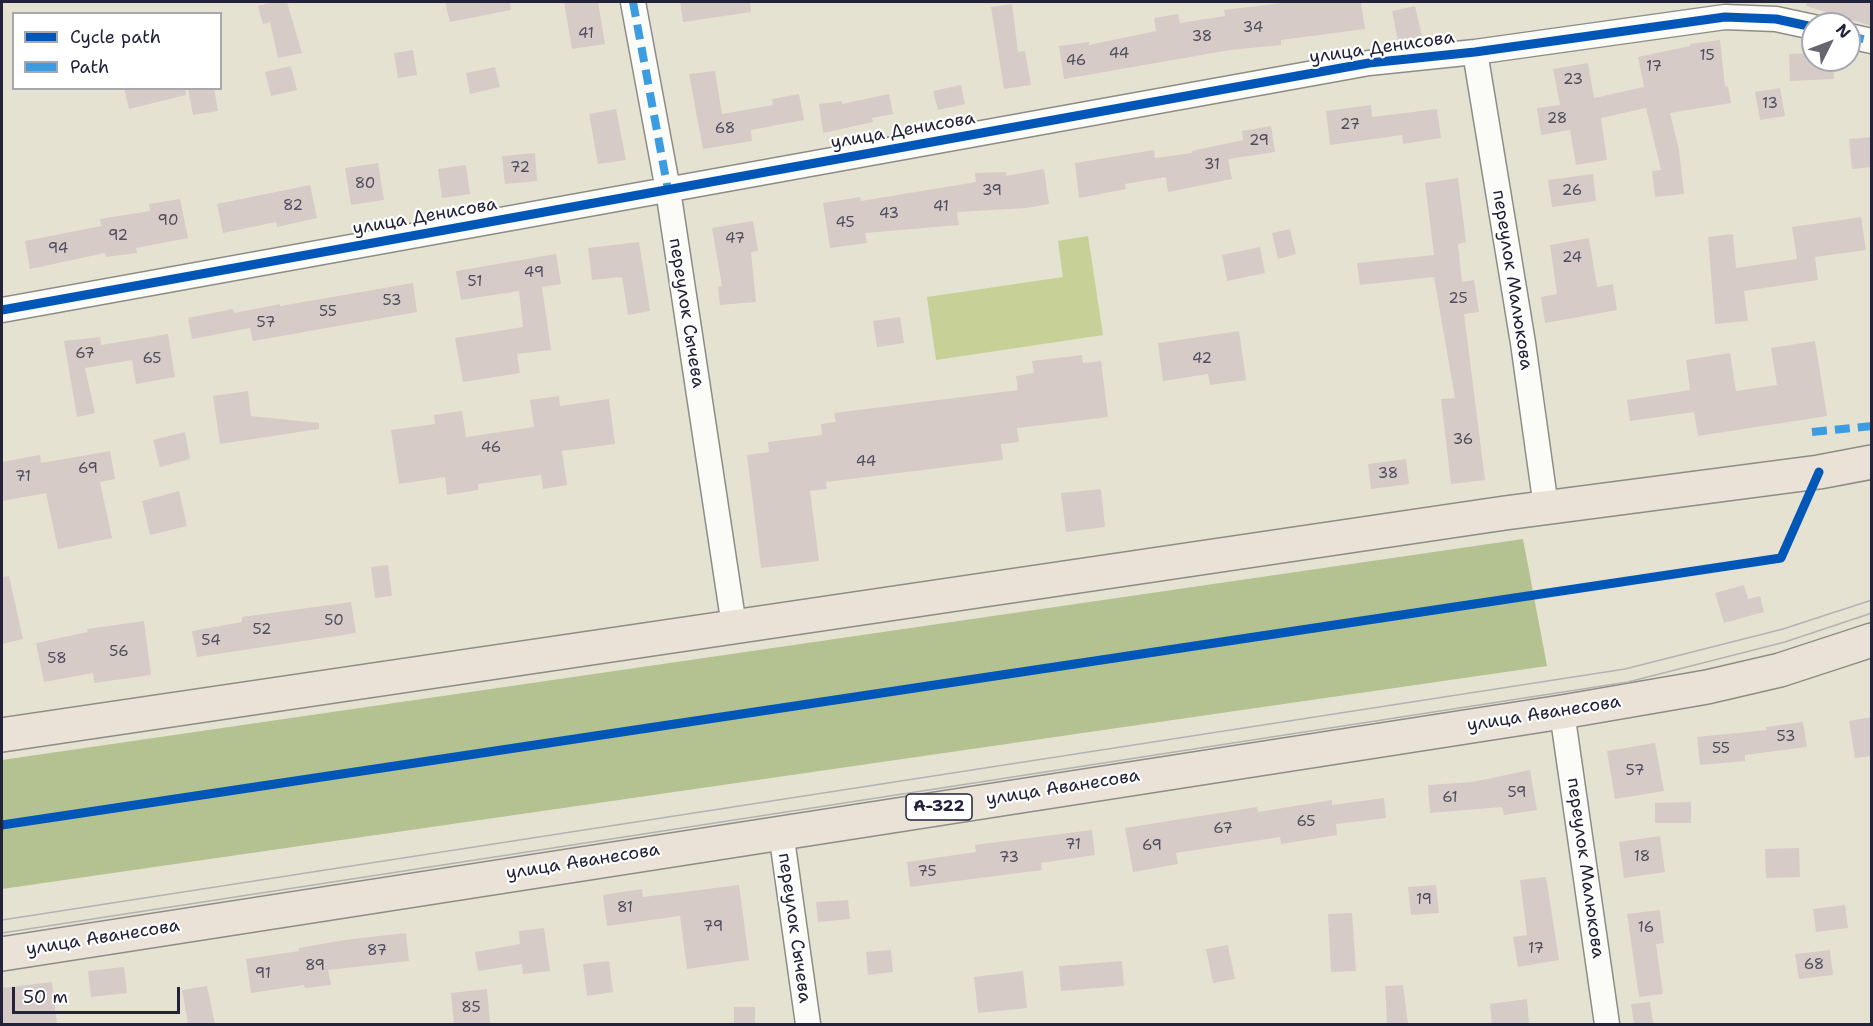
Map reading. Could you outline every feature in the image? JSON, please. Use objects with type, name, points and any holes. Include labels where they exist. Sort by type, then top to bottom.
[{"type":"highway","points":[[2,735],[1546,507],[1807,474],[1872,462]]},
{"type":"highway","name":"улица Аванесова","points":[[2,954],[1562,712],[1707,687],[1780,670],[1872,640]]},
{"type":"street","name":"переулок Сычева","points":[[633,2],[668,190],[734,626]]},
{"type":"street","name":"улица Денисова","points":[[2,310],[1369,63],[1475,52],[1725,16],[1776,19],[1801,24]]},
{"type":"street","name":"переулок Малюкова","points":[[1475,52],[1523,343],[1546,507]]},
{"type":"street","name":"переулок Малюкова","points":[[1562,712],[1607,1024]]},
{"type":"street","name":"переулок Сычева","points":[[781,832],[808,1024]]},
{"type":"green space","points":[[1088,236],[1103,335],[936,360],[927,297],[1063,277],[1058,241]]},
{"type":"green space","points":[[1523,539],[1547,666],[2,889],[2,760]]},
{"type":"building","points":[[287,2],[302,53],[278,58],[270,22],[263,24],[258,6]]},
{"type":"building","points":[[445,2],[510,2],[511,10],[450,22]]},
{"type":"building","points":[[564,2],[598,2],[605,44],[572,49]]},
{"type":"building","points":[[680,2],[750,2],[751,12],[683,22]]},
{"type":"building","points":[[1291,2],[1361,2],[1365,29],[1281,40],[1281,45],[1230,50],[1064,79],[1059,46],[1089,42],[1089,45],[1156,31],[1154,18],[1178,14],[1180,23],[1225,16],[1224,10]]},
{"type":"building","points":[[1807,2],[1872,2],[1872,26],[1861,23],[1861,12],[1826,12],[1806,6]]},
{"type":"building","points":[[1012,4],[1018,52],[1025,51],[1031,85],[1004,89],[991,7]]},
{"type":"building","points":[[1415,6],[1422,36],[1398,41],[1392,11]]},
{"type":"building","points":[[1720,40],[1725,86],[1728,86],[1731,103],[1670,113],[1679,150],[1684,194],[1655,197],[1652,171],[1661,170],[1646,108],[1601,118],[1607,160],[1576,165],[1570,130],[1541,135],[1537,108],[1560,105],[1553,69],[1588,63],[1594,98],[1644,87],[1638,57],[1690,46],[1690,44]]},
{"type":"building","points":[[413,50],[417,75],[398,78],[394,53]]},
{"type":"building","points":[[1789,54],[1801,54],[1801,72],[1834,72],[1834,79],[1790,81]]},
{"type":"building","points":[[291,66],[297,90],[271,96],[265,72]]},
{"type":"building","points":[[495,67],[500,87],[470,94],[466,73]]},
{"type":"building","points":[[715,71],[722,114],[773,105],[772,99],[799,94],[804,120],[751,130],[752,141],[703,149],[689,74]]},
{"type":"building","points":[[961,85],[965,104],[938,110],[933,91]]},
{"type":"building","points":[[1780,88],[1785,116],[1760,120],[1755,92]]},
{"type":"building","points":[[124,90],[185,90],[186,95],[129,109]]},
{"type":"building","points":[[188,90],[214,90],[218,111],[193,115]]},
{"type":"building","points":[[889,94],[893,114],[872,118],[873,122],[823,133],[819,104],[842,101],[842,104]]},
{"type":"building","points":[[1371,105],[1372,117],[1437,109],[1441,138],[1403,144],[1402,135],[1330,145],[1326,111]]},
{"type":"building","points":[[616,109],[626,160],[598,164],[589,114]]},
{"type":"building","points":[[1271,126],[1275,152],[1228,159],[1232,179],[1168,192],[1166,177],[1125,184],[1126,189],[1079,198],[1075,163],[1154,150],[1155,158],[1192,153],[1192,151],[1243,140],[1242,131]]},
{"type":"building","points":[[1872,137],[1872,167],[1852,169],[1849,139]]},
{"type":"building","points":[[535,153],[537,181],[505,184],[502,156]]},
{"type":"building","points":[[378,163],[384,200],[351,205],[345,168]]},
{"type":"building","points":[[466,165],[470,194],[442,198],[438,169]]},
{"type":"building","points":[[1044,169],[1049,204],[1027,208],[957,212],[959,225],[865,233],[867,243],[830,248],[823,203],[860,197],[861,201],[976,182],[975,173],[1006,172],[1006,176]]},
{"type":"building","points":[[1593,174],[1596,201],[1552,207],[1548,180]]},
{"type":"building","points":[[1458,178],[1466,242],[1458,244],[1462,282],[1474,280],[1479,312],[1464,314],[1485,480],[1451,484],[1441,399],[1455,398],[1434,277],[1360,285],[1357,263],[1434,255],[1425,183]]},
{"type":"building","points":[[310,185],[317,218],[277,227],[276,222],[223,233],[217,204]]},
{"type":"building","points":[[180,199],[188,238],[136,248],[137,253],[106,257],[105,253],[30,269],[25,241],[101,226],[100,219],[150,211],[149,204]]},
{"type":"building","points":[[1861,217],[1866,250],[1815,257],[1818,280],[1744,291],[1748,321],[1715,324],[1708,237],[1733,234],[1736,268],[1797,259],[1792,227]]},
{"type":"building","points":[[753,221],[758,251],[751,252],[756,302],[720,305],[718,287],[722,286],[712,228]]},
{"type":"building","points":[[1290,229],[1296,254],[1278,259],[1272,233]]},
{"type":"building","points":[[1589,238],[1597,287],[1613,284],[1617,310],[1545,323],[1541,297],[1557,294],[1550,245]]},
{"type":"building","points":[[639,242],[650,311],[628,315],[622,277],[592,280],[588,248]]},
{"type":"building","points":[[1260,247],[1265,273],[1227,281],[1222,255]]},
{"type":"building","points":[[556,254],[561,284],[542,287],[551,350],[517,354],[520,373],[463,382],[455,338],[523,327],[519,291],[461,300],[456,271]]},
{"type":"building","points":[[413,283],[417,312],[253,341],[250,328],[192,339],[188,318],[233,309],[234,313],[280,304],[280,306]]},
{"type":"building","points":[[900,317],[904,343],[877,347],[873,321]]},
{"type":"building","points":[[1239,331],[1246,380],[1210,385],[1208,374],[1163,381],[1158,343]]},
{"type":"building","points":[[168,334],[175,377],[136,384],[132,360],[85,368],[95,413],[77,417],[64,341],[100,337],[101,345]]},
{"type":"building","points":[[1815,341],[1827,416],[1698,436],[1694,412],[1630,421],[1627,400],[1690,390],[1686,360],[1730,353],[1736,391],[1777,385],[1771,348]]},
{"type":"building","points":[[1082,355],[1083,363],[1101,361],[1108,417],[1017,428],[1019,442],[1001,444],[1003,460],[826,482],[827,489],[810,491],[819,561],[761,568],[747,455],[769,452],[768,442],[822,435],[821,424],[836,422],[834,413],[1018,390],[1016,376],[1034,373],[1032,361]]},
{"type":"building","points":[[248,391],[251,416],[319,423],[319,429],[220,444],[213,396]]},
{"type":"building","points":[[559,396],[560,406],[609,399],[615,444],[562,451],[567,485],[543,489],[541,475],[478,484],[478,490],[447,495],[445,477],[399,484],[391,430],[435,424],[434,415],[462,411],[466,437],[534,427],[530,400]]},
{"type":"building","points":[[185,432],[190,459],[160,467],[153,440]]},
{"type":"building","points":[[110,451],[115,479],[100,482],[112,538],[58,549],[46,493],[2,501],[2,462],[40,455],[41,463]]},
{"type":"building","points":[[1406,459],[1409,484],[1371,489],[1368,464]]},
{"type":"building","points":[[1101,489],[1105,527],[1066,532],[1061,493]]},
{"type":"building","points":[[179,491],[187,526],[150,535],[142,501]]},
{"type":"building","points":[[388,565],[392,596],[375,598],[371,567]]},
{"type":"building","points":[[9,576],[23,639],[2,644],[2,577]]},
{"type":"building","points":[[1744,585],[1748,599],[1760,596],[1764,612],[1724,623],[1715,593]]},
{"type":"building","points":[[351,602],[356,633],[197,657],[192,631],[242,622],[242,617]]},
{"type":"building","points":[[144,621],[151,675],[94,683],[93,673],[44,682],[36,643],[88,632],[87,629]]},
{"type":"building","points":[[1872,717],[1872,756],[1855,758],[1849,721]]},
{"type":"building","points":[[1803,722],[1807,747],[1745,755],[1745,761],[1700,765],[1697,737],[1766,730],[1766,727]]},
{"type":"building","points":[[1655,743],[1664,791],[1615,799],[1607,751]]},
{"type":"building","points":[[1530,770],[1537,810],[1504,815],[1502,807],[1430,813],[1428,785],[1472,782]]},
{"type":"building","points":[[1384,798],[1386,818],[1336,824],[1337,835],[1281,844],[1280,837],[1176,853],[1178,864],[1133,872],[1125,828],[1257,807],[1258,812],[1332,800],[1332,805]]},
{"type":"building","points":[[1691,802],[1691,823],[1655,823],[1655,803]]},
{"type":"building","points":[[1092,830],[1095,855],[1041,863],[1042,870],[910,887],[907,862],[976,852],[975,845]]},
{"type":"building","points":[[1660,836],[1665,872],[1624,878],[1619,842]]},
{"type":"building","points":[[1799,848],[1800,877],[1766,878],[1765,849]]},
{"type":"building","points":[[1546,877],[1559,960],[1518,967],[1513,937],[1527,935],[1520,880]]},
{"type":"building","points":[[739,885],[749,960],[687,969],[680,916],[607,926],[603,895],[642,889],[643,897]]},
{"type":"building","points":[[1436,885],[1439,913],[1411,915],[1408,887]]},
{"type":"building","points":[[848,900],[850,919],[818,922],[816,902]]},
{"type":"building","points":[[1845,905],[1848,928],[1816,932],[1813,909]]},
{"type":"building","points":[[1660,910],[1664,943],[1656,944],[1663,994],[1639,997],[1627,914]]},
{"type":"building","points":[[1352,913],[1356,971],[1331,972],[1328,914]]},
{"type":"building","points":[[544,928],[550,971],[523,974],[522,964],[478,971],[475,952],[520,944],[519,931]]},
{"type":"building","points":[[406,933],[409,961],[328,970],[331,985],[305,988],[304,985],[251,993],[246,959],[299,951],[299,948],[344,940]]},
{"type":"building","points":[[1228,945],[1235,979],[1213,983],[1206,949]]},
{"type":"building","points":[[891,950],[893,972],[868,975],[866,952]]},
{"type":"building","points":[[1830,950],[1833,975],[1799,979],[1795,954]]},
{"type":"building","points":[[609,961],[613,992],[587,996],[583,964]]},
{"type":"building","points":[[1122,961],[1124,986],[1061,991],[1059,966]]},
{"type":"building","points":[[124,967],[127,993],[91,997],[88,971]]},
{"type":"building","points":[[1023,971],[1027,1008],[978,1013],[974,977]]},
{"type":"building","points":[[52,982],[57,1024],[2,1024],[2,988]]},
{"type":"building","points":[[1403,985],[1408,1024],[1387,1024],[1385,986]]},
{"type":"building","points":[[207,986],[215,1024],[188,1024],[182,990]]},
{"type":"building","points":[[487,989],[490,1023],[454,1024],[451,993]]},
{"type":"building","points":[[1527,999],[1529,1024],[1492,1024],[1490,1004]]},
{"type":"building","points":[[1650,1002],[1653,1023],[1634,1024],[1631,1004]]},
{"type":"building","points":[[734,1007],[755,1007],[755,1024],[734,1024]]},
{"type":"tram line","points":[[2,920],[1625,669],[1783,629],[1872,600]]},
{"type":"tram line","points":[[2,933],[1628,682],[1785,642],[1872,613]]},
{"type":"marked path","points":[[633,2],[668,190]]},
{"type":"marked path","points":[[1861,39],[1872,41]]},
{"type":"marked path","points":[[1812,432],[1872,426]]},
{"type":"cycle path","points":[[2,310],[1369,63],[1475,52],[1725,17],[1776,19],[1801,24]]},
{"type":"cycle path","points":[[2,825],[1781,558],[1819,472]]}]
